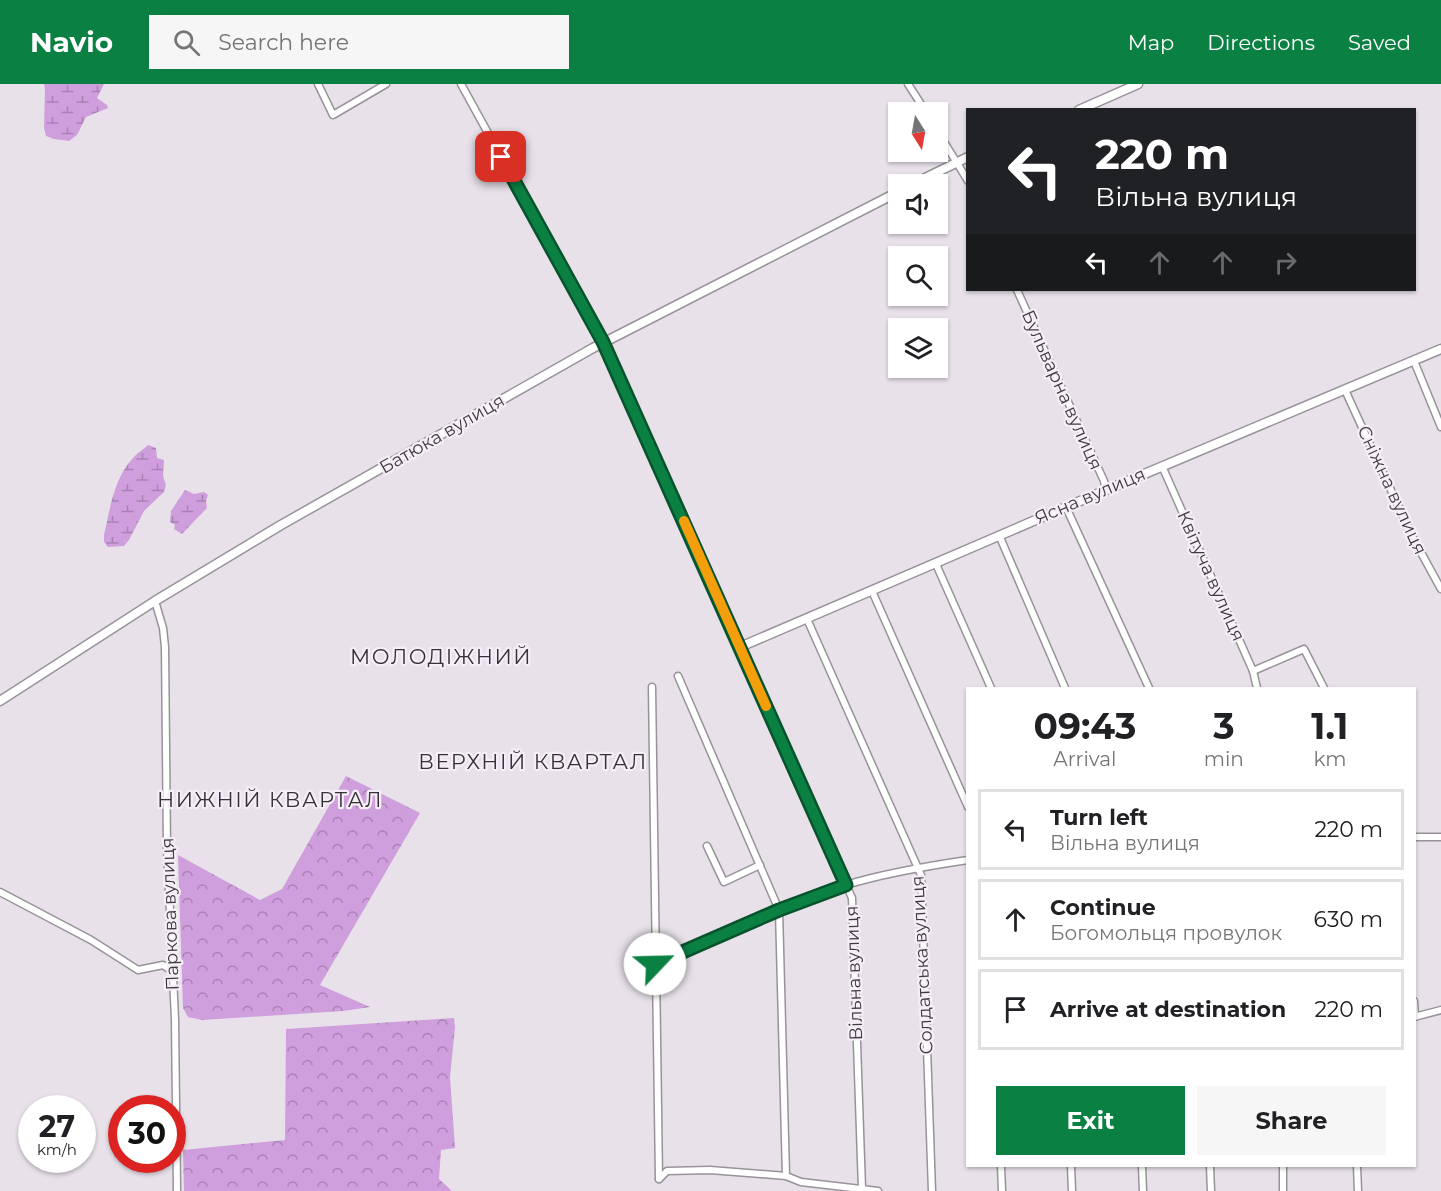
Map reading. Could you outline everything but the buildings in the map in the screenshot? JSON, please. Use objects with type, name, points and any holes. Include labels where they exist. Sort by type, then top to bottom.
[{"type":"street","points":[[318,84],[333,114],[386,84]]},
{"type":"street","points":[[461,84],[603,342]]},
{"type":"street","points":[[908,84],[920,102]]},
{"type":"street","points":[[1084,108],[1138,84]]},
{"type":"street","points":[[948,149],[966,178]]},
{"type":"street","points":[[933,174],[966,158]]},
{"type":"street","name":"Батюка вулиця","points":[[0,701],[154,602],[281,525],[603,342],[888,197]]},
{"type":"street","name":"Бульварна вулиця","points":[[1017,291],[1106,490]]},
{"type":"street","name":"Вільна вулиця","points":[[603,342],[852,898],[862,1189]]},
{"type":"street","name":"Ясна вулиця","points":[[740,647],[1441,349]]},
{"type":"street","points":[[1414,361],[1441,427]]},
{"type":"street","name":"Сніжна вулиця","points":[[1345,390],[1412,536],[1441,589]]},
{"type":"street","name":"Квітуча вулиця","points":[[1162,466],[1253,671],[1257,687]]},
{"type":"street","points":[[1066,507],[1149,687]]},
{"type":"street","points":[[999,535],[1065,687]]},
{"type":"street","points":[[936,564],[991,687]]},
{"type":"street","points":[[872,591],[966,802]]},
{"type":"street","name":"Паркова вулиця","points":[[154,602],[163,628],[165,647],[166,848],[175,1019],[177,1191]]},
{"type":"street","name":"Солдатська вулиця","points":[[807,619],[921,875],[932,1191]]},
{"type":"street","points":[[1253,671],[1304,649],[1323,687]]},
{"type":"street","points":[[678,676],[779,910],[786,1176]]},
{"type":"street","points":[[652,687],[659,1179],[667,1170],[710,1170],[786,1176],[801,1182],[878,1191]]},
{"type":"street","points":[[1416,837],[1441,837]]},
{"type":"street","points":[[707,846],[724,882],[760,865]]},
{"type":"street","points":[[655,964],[779,910],[846,885],[917,868],[966,860]]},
{"type":"street","points":[[0,892],[91,940],[138,970],[163,964],[172,971]]},
{"type":"street","points":[[1416,1017],[1441,1011]]},
{"type":"street","points":[[1001,1167],[1002,1191]]},
{"type":"street","points":[[1071,1167],[1072,1191]]},
{"type":"street","points":[[1142,1167],[1143,1191]]},
{"type":"street","points":[[1210,1167],[1211,1191]]},
{"type":"street","points":[[1283,1167],[1283,1191]]},
{"type":"street","points":[[1357,1167],[1358,1191]]},
{"type":"green space","points":[[44,84],[104,84],[97,98],[108,108],[86,117],[77,135],[69,141],[46,136]]},
{"type":"green space","points":[[148,445],[156,448],[157,458],[164,460],[163,476],[166,485],[164,492],[144,511],[124,546],[108,547],[104,542],[104,535],[117,484],[127,466]]},
{"type":"green space","points":[[185,490],[194,494],[204,492],[208,495],[207,508],[182,534],[174,529],[175,525],[170,522],[171,511]]},
{"type":"green space","points":[[346,776],[420,813],[320,985],[370,1007],[343,1011],[202,1020],[188,1017],[183,1008],[178,855],[260,900],[282,889]]},
{"type":"green space","points":[[454,1018],[450,1077],[455,1148],[441,1150],[439,1179],[452,1191],[184,1191],[186,1150],[285,1140],[286,1029]]},
{"type":"slow traffic","points":[[684,521],[766,706]]},
{"type":"district","name":"МОЛОДІЖНИЙ","points":[[441,657]]},
{"type":"district","name":"ВЕРХНІЙ КВАРТАЛ","points":[[533,762]]},
{"type":"district","name":"НИЖНІЙ КВАРТАЛ","points":[[270,800]]},
{"type":"route","points":[[501,157],[603,342],[846,885],[779,910],[655,964]]}]
